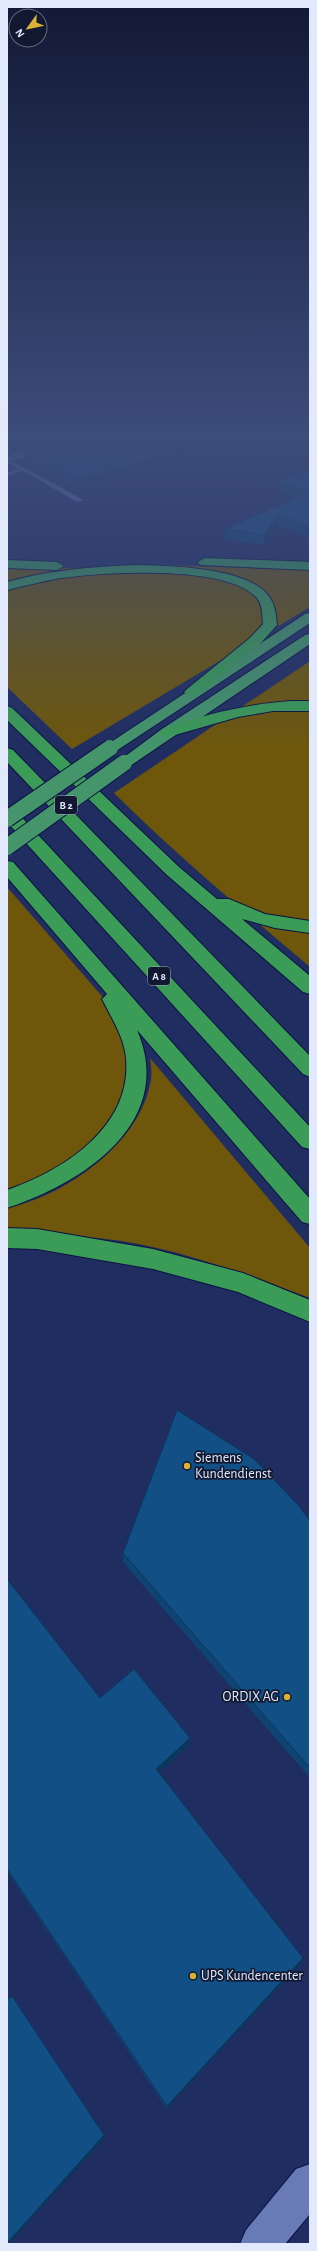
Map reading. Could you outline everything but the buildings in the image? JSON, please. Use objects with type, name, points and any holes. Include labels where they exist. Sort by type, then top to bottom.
[{"type":"highway","points":[[7,564],[61,566],[184,562],[310,566]]},
{"type":"highway","points":[[7,586],[36,578],[84,572],[161,570],[194,571],[223,576],[242,582],[259,592],[269,605],[270,625],[255,642],[192,692]]},
{"type":"highway","points":[[7,819],[192,692],[310,617]]},
{"type":"highway","points":[[168,732],[310,638]]},
{"type":"highway","points":[[168,732],[207,718],[240,710],[284,705],[310,706]]},
{"type":"highway","points":[[7,711],[172,871],[310,986]]},
{"type":"highway","name":"B 2","points":[[7,847],[168,732]]},
{"type":"highway","points":[[7,753],[310,1069]]},
{"type":"highway","name":"A 8","points":[[7,812],[310,1141]]},
{"type":"highway","points":[[7,866],[310,1215]]},
{"type":"highway","points":[[172,871],[225,904],[246,915],[278,924],[310,927]]},
{"type":"highway","points":[[7,1199],[43,1186],[82,1164],[113,1134],[128,1106],[136,1076],[136,1059],[132,1040],[94,968]]},
{"type":"highway","points":[[7,1238],[37,1239],[153,1258],[243,1282],[310,1311]]},
{"type":"street","points":[[260,2244],[310,2183]]},
{"type":"shaded area","points":[[160,565],[310,570],[310,607],[72,749],[7,687],[7,567],[43,569]]},
{"type":"shaded area","points":[[310,661],[310,967],[186,860],[114,793]]},
{"type":"shaded area","points":[[7,887],[101,995],[126,1028],[134,1068],[123,1109],[91,1149],[43,1180],[7,1190]]},
{"type":"shaded area","points":[[150,1058],[310,1248],[310,1298],[216,1264],[139,1244],[102,1238],[7,1231],[7,1208],[30,1202],[53,1192],[76,1179],[98,1163],[117,1144],[133,1124],[145,1102],[151,1079]]},
{"type":"place","name":"Siemens Kundendienst","points":[[187,1466]]},
{"type":"place","name":"ORDIX AG","points":[[287,1697]]},
{"type":"place","name":"UPS Kundencenter","points":[[193,1976]]}]
